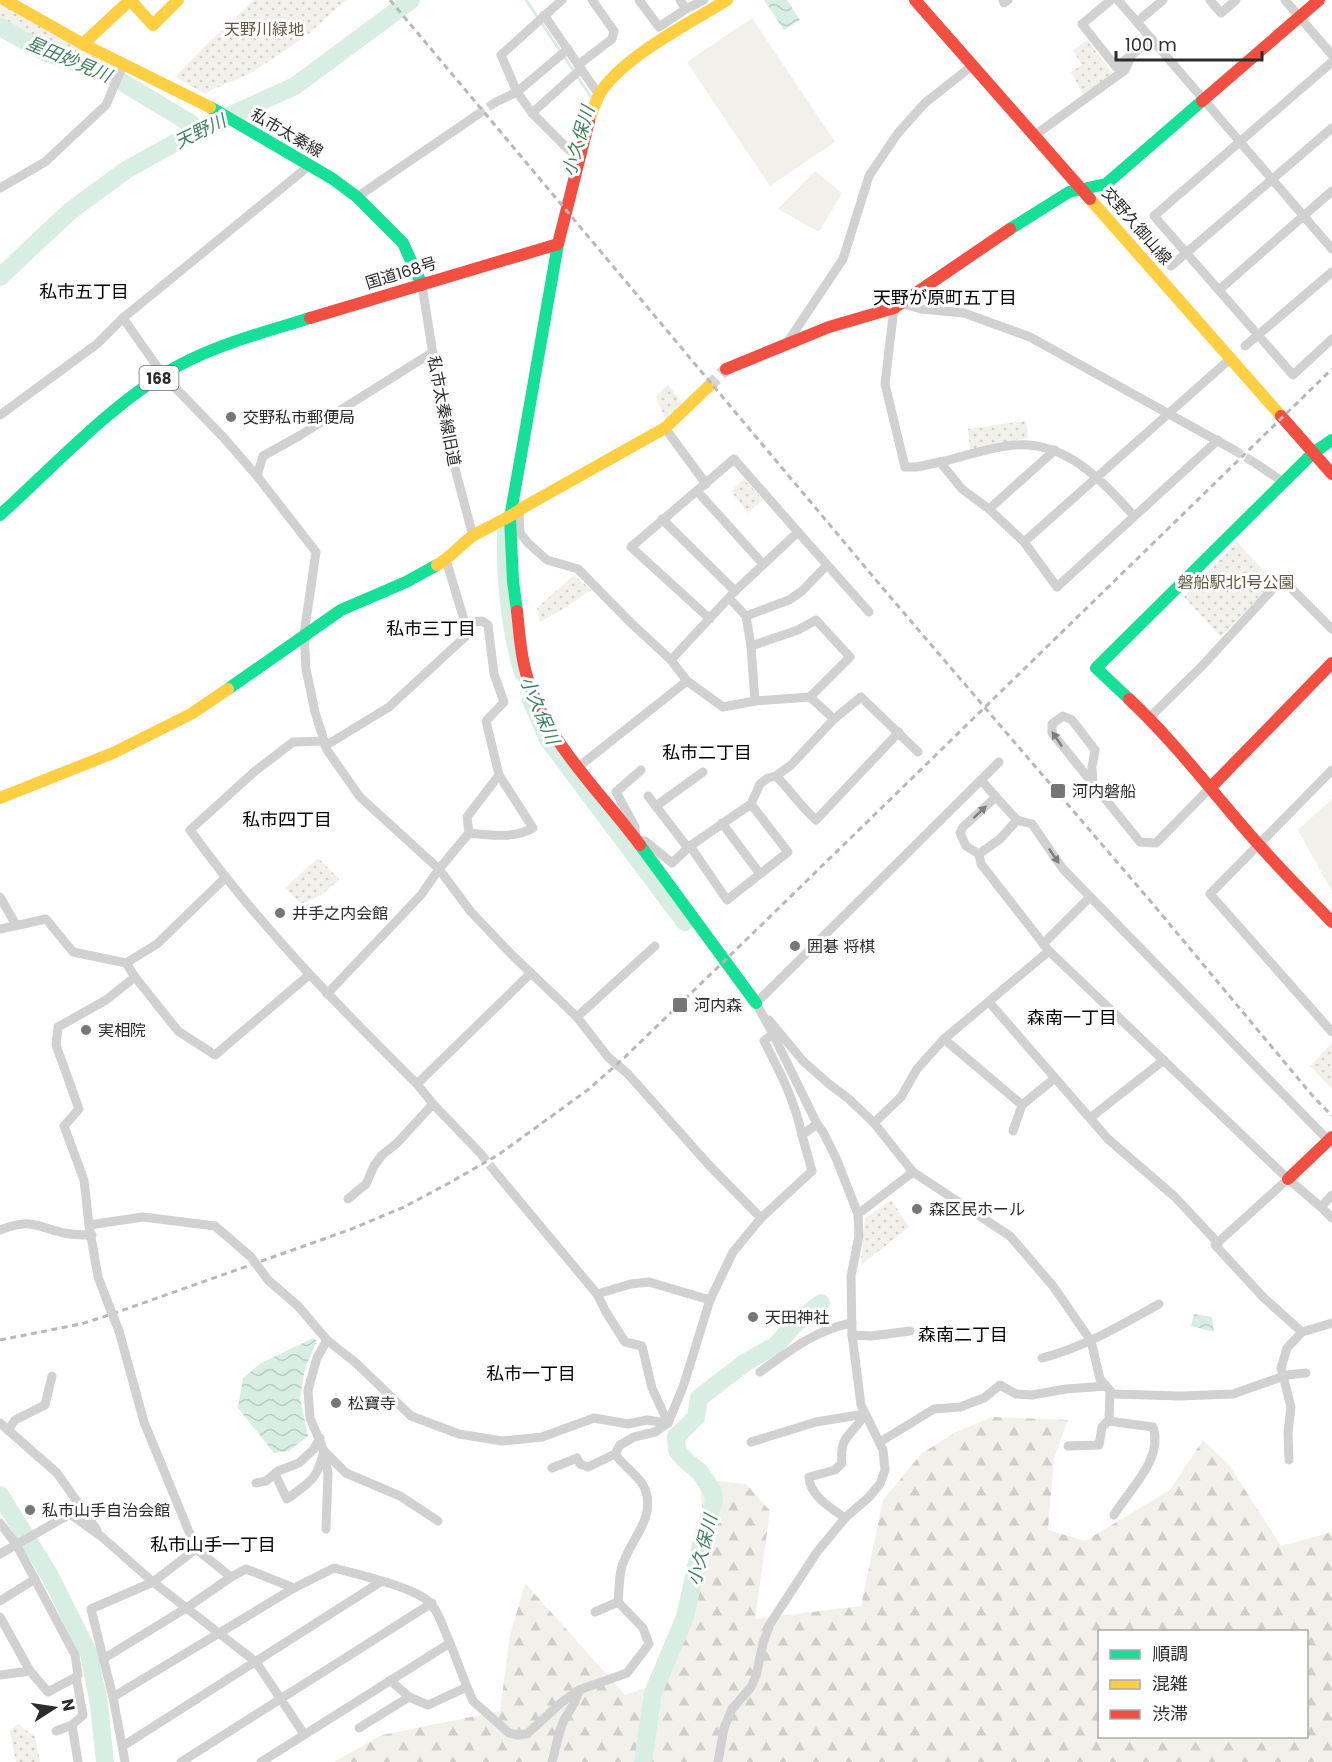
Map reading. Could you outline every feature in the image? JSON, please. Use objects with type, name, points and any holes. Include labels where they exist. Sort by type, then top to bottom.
[{"type":"main road","name":"私市太秦線","points":[[5,0],[122,68],[202,102],[333,178],[357,197],[403,243],[422,285]]},
{"type":"main road","points":[[83,44],[130,0],[153,25],[178,0]]},
{"type":"main road","points":[[727,0],[634,58],[614,75],[600,95],[586,128],[558,244],[515,515],[513,581],[524,666],[536,700],[552,734],[636,840],[756,1004]]},
{"type":"main road","name":"交野久御山線","points":[[915,0],[1332,474]]},
{"type":"main road","points":[[726,369],[829,327],[897,305],[1069,192],[1106,184],[1319,0]]},
{"type":"main road","name":"国道168号","points":[[0,515],[85,437],[153,381],[199,356],[248,337],[558,244]]},
{"type":"main road","points":[[0,798],[113,753],[191,714],[341,610],[406,582],[446,560],[473,536],[515,515],[665,428],[708,387]]},
{"type":"main road","points":[[1332,440],[1313,453],[1096,668],[1171,736],[1259,845],[1332,922]]},
{"type":"main road","points":[[1211,787],[1330,668]]},
{"type":"main road","points":[[1288,1179],[1331,1139]]},
{"type":"street","points":[[562,0],[501,55],[517,92],[532,113],[569,150]]},
{"type":"street","points":[[532,113],[612,39],[614,30],[592,0]]},
{"type":"street","points":[[639,0],[659,27],[704,0]]},
{"type":"street","points":[[680,0],[687,9]]},
{"type":"street","points":[[1003,0],[1004,3],[1008,0]]},
{"type":"street","points":[[1111,0],[1082,24],[1116,67],[1152,39]]},
{"type":"street","points":[[1118,0],[1332,249]]},
{"type":"street","points":[[1137,22],[1163,0]]},
{"type":"street","points":[[1210,0],[1221,13],[1236,0]]},
{"type":"street","points":[[1285,0],[1332,55]]},
{"type":"street","points":[[541,18],[564,53],[600,95]]},
{"type":"street","points":[[496,102],[517,92],[564,53]]},
{"type":"street","points":[[1035,135],[1125,70],[1132,55]]},
{"type":"street","points":[[1332,62],[1154,216],[1293,375],[1332,339]]},
{"type":"street","points":[[787,343],[843,259],[869,177],[898,133],[925,103],[973,65]]},
{"type":"street","points":[[0,188],[45,162],[106,105],[122,68]]},
{"type":"street","points":[[357,197],[477,115]]},
{"type":"street","points":[[1171,266],[1332,128]]},
{"type":"street","points":[[0,415],[97,344],[123,318],[310,165]]},
{"type":"street","points":[[1219,290],[1332,191]]},
{"type":"street","points":[[1245,346],[1332,272]]},
{"type":"street","name":"私市太秦線旧道","points":[[422,285],[445,431],[473,536]]},
{"type":"street","points":[[1134,516],[1098,477],[1055,450],[1036,445],[1014,445],[917,467],[905,467],[885,384],[897,305],[964,314],[1019,333],[1234,450]]},
{"type":"street","points":[[123,318],[164,375],[257,476],[316,552],[304,634],[306,669],[315,712],[325,744],[360,797],[439,868],[471,912],[578,1017],[608,1057],[628,1074],[708,1164],[761,1218]]},
{"type":"street","points":[[257,476],[263,456],[299,436],[432,352]]},
{"type":"street","points":[[1024,542],[1231,358]]},
{"type":"street","points":[[665,428],[706,484]]},
{"type":"street","points":[[940,462],[962,489],[989,509],[1024,542],[1058,586],[1218,440]]},
{"type":"street","points":[[989,509],[1055,450]]},
{"type":"street","points":[[710,619],[631,547],[734,459],[869,612]]},
{"type":"street","points":[[1256,463],[1283,482]]},
{"type":"street","points":[[697,491],[763,564]]},
{"type":"street","points":[[515,515],[520,533],[528,543],[547,560],[579,569],[630,622],[671,660],[687,681],[723,707],[755,701],[810,697],[850,657],[816,620],[798,630],[751,646]]},
{"type":"street","points":[[662,519],[732,595],[746,616],[751,646],[755,701]]},
{"type":"street","points":[[671,660],[732,595],[798,532]]},
{"type":"street","points":[[446,560],[465,622],[466,636],[389,706],[325,744],[293,742],[254,772],[190,830],[225,878],[309,975],[417,1084],[481,1154]]},
{"type":"street","points":[[746,616],[789,600],[802,591],[827,565]]},
{"type":"street","points":[[1149,718],[1202,666],[1282,579],[1332,629]]},
{"type":"street","points":[[465,622],[482,621],[488,625],[494,674],[504,702],[486,721],[499,775],[533,828],[525,833],[500,835],[469,833]]},
{"type":"street","points":[[577,768],[687,681]]},
{"type":"street","points":[[810,697],[834,719]]},
{"type":"street","points":[[638,777],[616,792],[635,827],[636,840],[645,841],[672,863],[689,847],[750,804],[760,784],[776,776],[790,765],[834,719],[861,697],[918,752]]},
{"type":"street","points":[[1093,785],[1092,767],[1095,750],[1072,720],[1063,716],[1052,724],[1052,733],[1093,785],[1140,842],[1156,843],[1211,787]]},
{"type":"street","points":[[776,776],[794,794],[802,808],[816,820],[899,732]]},
{"type":"street","points":[[718,1762],[724,1728],[732,1710],[751,1687],[756,1676],[763,1643],[770,1624],[817,1552],[845,1518],[880,1484],[885,1470],[883,1450],[861,1405],[852,1335],[851,1276],[859,1236],[858,1214],[836,1158],[756,1004],[999,762]]},
{"type":"street","points":[[1332,770],[1210,894],[1332,1032]]},
{"type":"street","points":[[656,806],[703,772]]},
{"type":"street","points":[[327,994],[421,895],[439,868],[469,833],[467,817],[499,775]]},
{"type":"street","points":[[981,780],[1017,820],[1032,824],[1063,869],[1331,1139]]},
{"type":"street","points":[[648,796],[728,900],[788,852],[750,804]]},
{"type":"street","points":[[996,797],[963,827],[960,833],[966,846],[979,854],[981,864],[1046,947],[1288,1179],[1332,1218]]},
{"type":"street","points":[[979,854],[1000,839],[1017,820]]},
{"type":"street","points":[[722,823],[760,874]]},
{"type":"street","points":[[0,929],[46,919],[73,952],[126,963],[158,944],[225,878]]},
{"type":"street","points":[[0,897],[16,926]]},
{"type":"street","points":[[874,1123],[902,1097],[917,1069],[944,1039],[989,1002],[1046,947],[1090,897]]},
{"type":"street","points":[[578,1017],[655,946]]},
{"type":"street","points":[[126,963],[178,1031],[215,1054],[309,975]]},
{"type":"street","points":[[417,1084],[531,973]]},
{"type":"street","points":[[135,977],[106,1000],[58,1027],[56,1045],[79,1108],[64,1126],[69,1146],[84,1180],[98,1277],[118,1331],[144,1422],[196,1549],[231,1577]]},
{"type":"street","points":[[989,1002],[1108,1138],[1175,1197],[1218,1243]]},
{"type":"street","points":[[764,1018],[772,1021],[803,1061],[874,1123],[913,1172],[1010,1236],[1053,1286],[1091,1341],[1100,1380],[1113,1394],[1180,1396],[1233,1394],[1283,1376],[1306,1373]]},
{"type":"street","points":[[552,1468],[577,1458],[580,1464],[588,1467],[615,1454],[620,1445],[634,1437],[656,1432],[668,1423],[683,1387],[710,1300],[733,1252],[761,1218],[812,1171],[798,1113],[784,1078],[764,1041],[773,1034]]},
{"type":"street","points":[[944,1039],[1022,1105]]},
{"type":"street","points":[[1090,1118],[1164,1060]]},
{"type":"street","points":[[1013,1131],[1022,1105],[1055,1078]]},
{"type":"street","points":[[348,1199],[366,1184],[382,1155],[397,1143],[433,1104]]},
{"type":"street","points":[[802,1135],[817,1125]]},
{"type":"street","points":[[858,1214],[913,1172]]},
{"type":"street","points":[[496,1173],[597,1294],[625,1342],[642,1346],[652,1388],[668,1423]]},
{"type":"street","points":[[1288,1179],[1215,1245],[1264,1298],[1302,1332]]},
{"type":"street","points":[[1321,1206],[1332,1196]]},
{"type":"street","points":[[0,1230],[30,1222],[65,1234],[143,1217],[215,1226],[251,1257],[268,1280],[298,1306],[327,1340],[356,1363],[411,1416],[459,1434],[502,1441],[542,1437],[594,1418],[628,1424],[647,1420],[668,1423]]},
{"type":"street","points":[[597,1294],[631,1284],[649,1282],[710,1300]]},
{"type":"street","points":[[1042,1358],[1063,1353],[1091,1341],[1159,1304]]},
{"type":"street","points":[[760,1372],[794,1347],[833,1326],[852,1323]]},
{"type":"street","points":[[1289,1460],[1288,1432],[1291,1407],[1281,1368],[1287,1348],[1302,1332],[1332,1323]]},
{"type":"street","points":[[852,1335],[871,1336],[910,1331]]},
{"type":"street","points":[[326,1529],[328,1481],[320,1438],[310,1418],[308,1390],[317,1358],[327,1340]]},
{"type":"street","points":[[52,1376],[45,1405],[4,1426],[57,1473],[102,1537]]},
{"type":"street","points":[[880,1442],[934,1408],[960,1407],[984,1398],[1000,1385],[1016,1394],[1032,1395],[1066,1389],[1108,1389]]},
{"type":"street","points":[[1068,1446],[1099,1445],[1102,1427],[1108,1421],[1108,1389]]},
{"type":"street","points":[[751,1442],[816,1422],[865,1413]]},
{"type":"street","points":[[845,1518],[824,1503],[809,1483],[809,1477],[835,1470],[842,1463],[840,1449],[843,1441],[858,1426],[865,1413]]},
{"type":"street","points":[[1108,1421],[1153,1427],[1155,1433],[1145,1472],[1114,1515]]},
{"type":"street","points":[[256,1483],[266,1481],[278,1471],[299,1463],[314,1449],[320,1438]]},
{"type":"street","points":[[275,1474],[287,1499],[313,1480],[320,1470],[324,1452]]},
{"type":"street","points":[[324,1452],[346,1473],[400,1496],[438,1521]]},
{"type":"street","points":[[113,1697],[294,1588],[334,1568],[382,1581],[423,1596],[432,1603],[473,1701],[509,1733],[527,1734],[562,1702],[579,1690],[627,1673],[649,1644],[643,1628],[618,1602],[621,1570],[636,1536],[645,1524],[648,1505],[641,1482],[615,1454]]},
{"type":"street","points":[[0,1554],[70,1514],[102,1537],[153,1582],[256,1662],[304,1734]]},
{"type":"street","points":[[0,1523],[16,1544],[75,1655],[78,1675],[76,1677],[83,1715],[72,1725],[56,1731]]},
{"type":"street","points":[[125,1762],[113,1697],[91,1609],[153,1582],[196,1549]]},
{"type":"street","points":[[103,1659],[246,1569],[294,1588]]},
{"type":"street","points":[[0,1601],[35,1579]]},
{"type":"street","points":[[123,1746],[382,1581]]},
{"type":"street","points":[[595,1612],[618,1602]]},
{"type":"street","points":[[181,1762],[432,1603]]},
{"type":"street","points":[[0,1617],[30,1671],[48,1692],[76,1677]]},
{"type":"street","points":[[261,1762],[274,1759],[304,1734],[450,1643]]},
{"type":"street","points":[[0,1675],[30,1671]]},
{"type":"street","points":[[390,1680],[409,1697],[428,1706],[467,1687]]},
{"type":"street","points":[[552,1762],[565,1719],[575,1704],[579,1690]]},
{"type":"street","points":[[359,1728],[409,1697]]},
{"type":"street","points":[[72,1725],[78,1762]]},
{"type":"green space","name":"天野川緑地","points":[[254,0],[346,0],[305,37],[251,73],[204,93],[175,77],[208,43]]},
{"type":"green space","points":[[0,3],[106,61],[114,68],[113,72],[51,51],[0,22]]},
{"type":"green space","points":[[752,18],[835,142],[770,186],[687,62]]},
{"type":"green space","points":[[1087,40],[1113,74],[1084,96],[1071,72],[1082,65],[1073,50]]},
{"type":"green space","points":[[815,171],[842,193],[819,232],[778,209]]},
{"type":"green space","points":[[668,384],[682,403],[666,420],[656,397]]},
{"type":"green space","points":[[1026,421],[1028,438],[970,449],[968,429]]},
{"type":"green space","points":[[744,479],[763,500],[748,513],[731,491]]},
{"type":"green space","name":"磐船駅北1号公園","points":[[1237,542],[1274,582],[1221,637],[1184,597]]},
{"type":"green space","points":[[574,575],[591,590],[540,622],[537,608]]},
{"type":"green space","points":[[1332,799],[1332,890],[1331,890],[1298,830]]},
{"type":"green space","points":[[318,858],[339,879],[323,894],[301,904],[285,888]]},
{"type":"green space","points":[[1332,1043],[1332,1089],[1310,1066]]},
{"type":"green space","points":[[891,1200],[909,1227],[861,1265],[865,1218]]},
{"type":"green space","points":[[992,1417],[1068,1420],[1054,1458],[1048,1530],[1085,1541],[1170,1490],[1203,1440],[1229,1465],[1281,1546],[1332,1532],[1332,1762],[334,1762],[382,1735],[500,1711],[510,1636],[525,1583],[625,1695],[665,1682],[689,1562],[703,1513],[699,1479],[746,1484],[770,1511],[755,1619],[861,1606],[883,1500],[921,1454],[956,1432]]},
{"type":"green space","points":[[18,1724],[35,1737],[40,1762],[16,1762],[10,1731]]},
{"type":"water","points":[[764,0],[787,0],[800,20],[784,30]]},
{"type":"water","points":[[1194,1314],[1212,1317],[1214,1332],[1191,1326]]},
{"type":"water","points":[[313,1338],[317,1341],[305,1368],[300,1398],[308,1436],[289,1451],[274,1453],[238,1408],[243,1378],[261,1363]]},
{"type":"waterway","name":"星田妙見川","points":[[0,277],[69,212],[126,170],[198,130],[295,86],[411,0]]},
{"type":"waterway","name":"小久保川","points":[[526,0],[591,97]]},
{"type":"waterway","name":"星田妙見川","points":[[0,27],[47,53],[107,73],[198,130]]},
{"type":"waterway","name":"小久保川","points":[[506,530],[509,602],[514,638],[523,673]]},
{"type":"waterway","name":"小久保川","points":[[531,700],[548,739],[685,922]]},
{"type":"waterway","name":"小久保川","points":[[643,1762],[653,1693],[685,1617],[703,1536],[714,1501],[713,1492],[700,1472],[677,1450],[676,1437],[696,1417],[699,1398],[746,1362],[776,1345],[796,1323],[821,1303]]},
{"type":"waterway","points":[[0,1495],[49,1574],[89,1654],[99,1704],[105,1762]]},
{"type":"tunnel","points":[[477,115],[496,102]]},
{"type":"tunnel","points":[[708,387],[726,369]]},
{"type":"tunnel","points":[[1234,450],[1255,463]]},
{"type":"tunnel","points":[[481,1154],[496,1173]]},
{"type":"railway","points":[[390,0],[886,592],[1332,1116]]},
{"type":"railway","points":[[0,1340],[81,1324],[115,1313],[349,1230],[404,1207],[498,1155],[589,1089],[748,938],[1332,369]]},
{"type":"traffic: fast","points":[[1010,229],[1069,192],[1106,184],[1202,101]]},
{"type":"traffic: fast","points":[[210,107],[333,179],[357,197],[403,243],[422,285]]},
{"type":"traffic: fast","points":[[517,611],[510,518],[558,244]]},
{"type":"traffic: fast","points":[[0,515],[107,416],[153,381],[208,352],[310,318]]},
{"type":"traffic: fast","points":[[1129,699],[1096,668],[1313,453],[1332,440]]},
{"type":"traffic: fast","points":[[228,689],[341,610],[406,582],[437,565]]},
{"type":"traffic: fast","points":[[640,845],[756,1003]]},
{"type":"traffic: slow","points":[[5,0],[83,44],[210,107]]},
{"type":"traffic: slow","points":[[83,44],[130,0],[153,25],[178,0]]},
{"type":"traffic: slow","points":[[589,121],[599,95],[609,81],[623,68],[657,42],[727,0]]},
{"type":"traffic: slow","points":[[1090,199],[1281,416]]},
{"type":"traffic: slow","points":[[437,565],[474,535],[665,428],[708,387]]},
{"type":"traffic: slow","points":[[0,798],[113,753],[191,714],[228,689]]},
{"type":"traffic: jam","points":[[915,0],[1090,199]]},
{"type":"traffic: jam","points":[[1202,101],[1319,0]]},
{"type":"traffic: jam","points":[[310,318],[558,244],[589,121]]},
{"type":"traffic: jam","points":[[726,369],[829,327],[894,308],[1010,229]]},
{"type":"traffic: jam","points":[[1281,416],[1332,474]]},
{"type":"traffic: jam","points":[[517,611],[524,665],[543,715],[572,761],[640,845]]},
{"type":"traffic: jam","points":[[1211,787],[1332,663]]},
{"type":"traffic: jam","points":[[1129,699],[1180,752],[1269,856],[1332,922]]},
{"type":"traffic: jam","points":[[1288,1179],[1332,1137]]},
{"type":"place","name":"交野私市郵便局","points":[[231,417]]},
{"type":"place","name":"河内磐船","points":[[1058,791]]},
{"type":"place","name":"井手之内会館","points":[[280,913]]},
{"type":"place","name":"囲碁 将棋","points":[[795,946]]},
{"type":"place","name":"河内森","points":[[680,1005]]},
{"type":"place","name":"実相院","points":[[86,1030]]},
{"type":"place","name":"森区民ホール","points":[[917,1209]]},
{"type":"place","name":"天田神社","points":[[753,1317]]},
{"type":"place","name":"松寶寺","points":[[336,1403]]},
{"type":"place","name":"私市山手自治会館","points":[[30,1510]]},
{"type":"district","name":"私市五丁目","points":[[84,291]]},
{"type":"district","name":"天野が原町五丁目","points":[[945,297]]},
{"type":"district","name":"私市三丁目","points":[[431,628]]},
{"type":"district","name":"私市二丁目","points":[[707,752]]},
{"type":"district","name":"私市四丁目","points":[[287,819]]},
{"type":"district","name":"森南一丁目","points":[[1072,1017]]},
{"type":"district","name":"森南二丁目","points":[[963,1334]]},
{"type":"district","name":"私市一丁目","points":[[531,1373]]},
{"type":"district","name":"私市山手一丁目","points":[[213,1544]]},
{"type":"water label","name":"天野川","points":[[200,131]]}]
